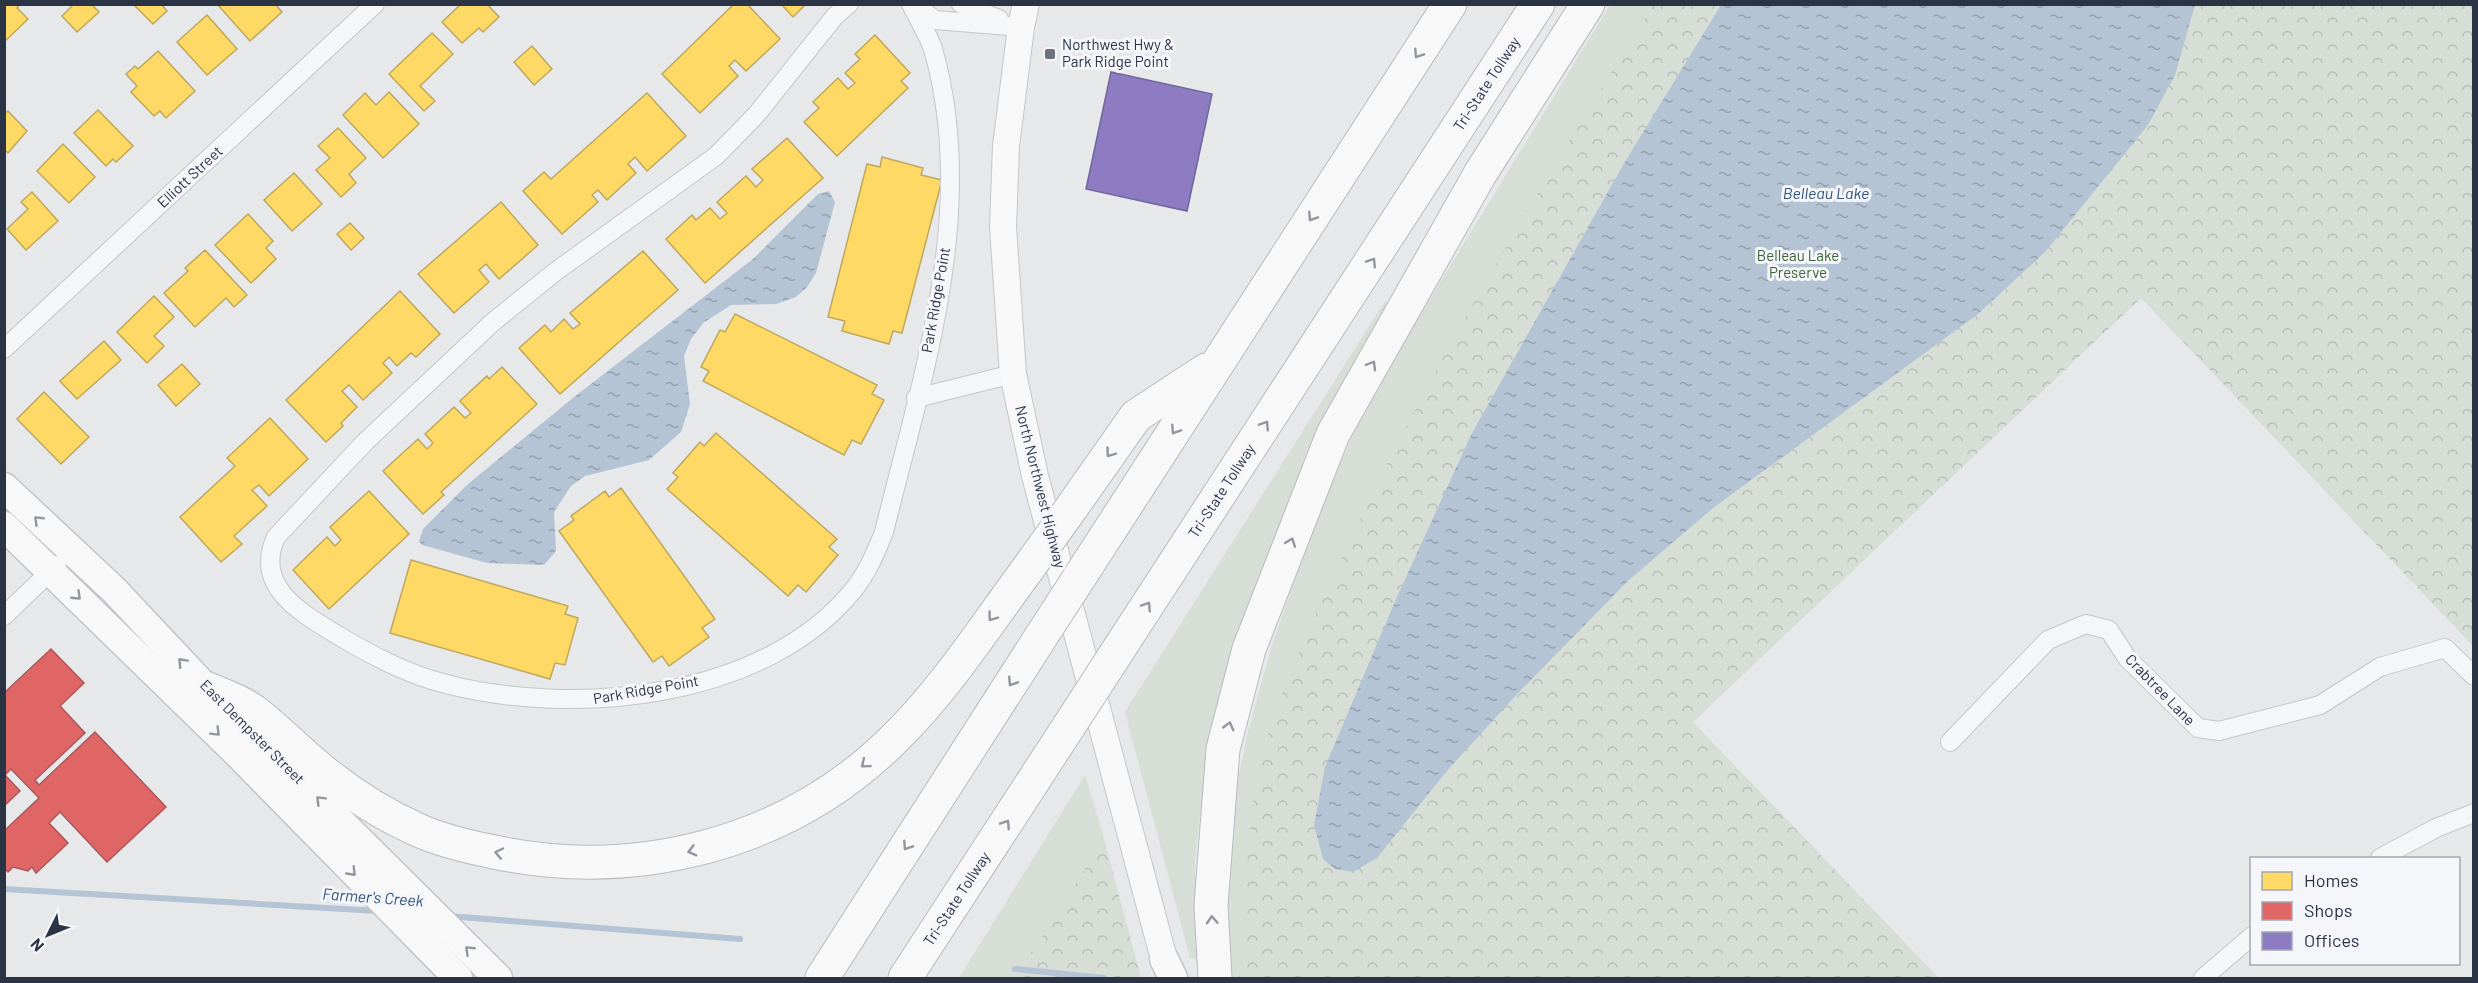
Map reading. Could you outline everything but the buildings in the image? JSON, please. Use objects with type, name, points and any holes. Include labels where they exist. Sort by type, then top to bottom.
[{"type":"highway","points":[[809,978],[831,965],[1450,4]]},
{"type":"highway","name":"Tri-State Tollway","points":[[905,978],[1538,4]]},
{"type":"highway","points":[[1215,978],[1211,905],[1223,748],[1253,639],[1333,434],[1480,174],[1588,4]]},
{"type":"highway","points":[[206,688],[253,710],[339,784],[366,803],[420,831],[474,848],[527,859],[594,863],[665,858],[722,843],[802,808],[849,778],[892,742],[931,699],[1027,570],[1136,416],[1218,363]]},
{"type":"main road","name":"North Northwest Highway","points":[[1023,16],[1006,146],[1002,249],[1013,374],[1035,476],[1168,972]]},
{"type":"main road","name":"East Dempster Street","points":[[4,487],[114,590],[206,688],[411,911],[458,978]]},
{"type":"main road","name":"East Dempster Street","points":[[4,526],[238,754],[381,901],[441,922],[498,978]]},
{"type":"street","name":"Elliott Street","points":[[4,349],[375,4]]},
{"type":"street","name":"Park Ridge Point","points":[[849,4],[835,16],[757,114],[716,156],[525,295],[365,442],[276,537],[270,549],[272,579],[279,593],[347,641],[399,668],[454,686],[527,699],[602,700],[707,680],[745,666],[775,652],[811,629],[854,589],[866,571],[884,532],[943,274],[948,161],[941,89],[932,47],[912,4]]},
{"type":"street","name":"Park Ridge Point","points":[[912,4],[935,20],[1023,16]]},
{"type":"street","points":[[961,4],[1023,16]]},
{"type":"street","points":[[916,398],[1013,374]]},
{"type":"street","points":[[4,616],[71,552]]},
{"type":"street","name":"Crabtree Lane","points":[[1950,742],[2048,640],[2086,624],[2109,630],[2127,657],[2198,728],[2219,731],[2320,705],[2380,667],[2445,648],[2474,676]]},
{"type":"street","points":[[2382,857],[2436,828],[2474,813]]},
{"type":"street","points":[[2203,978],[2250,938]]},
{"type":"green space","points":[[1610,5],[1721,5],[2045,328],[2074,361],[2030,402],[1237,978],[1222,978],[1231,811],[1248,732],[1272,645],[1309,539],[1349,442],[1387,369]]},
{"type":"green space","name":"Belleau Lake Preserve","points":[[1653,5],[2473,5],[2473,646],[2141,298],[1693,722],[1939,978],[1237,978],[1244,971],[1250,827],[1259,770],[1274,717],[1303,642],[1382,475],[1454,338],[1492,270]]},
{"type":"green space","points":[[1385,301],[1389,304],[1217,721],[1201,805],[1195,863],[1198,959],[1190,958],[1125,712]]},
{"type":"green space","points":[[1085,775],[1104,839],[1032,952],[1022,959],[1134,978],[959,978]]},
{"type":"green space","points":[[1104,839],[1141,978],[1010,978],[1021,959],[1032,952]]},
{"type":"water","name":"Belleau Lake","points":[[1721,5],[2195,5],[2175,75],[2148,125],[2045,252],[1978,314],[1713,508],[1629,580],[1518,693],[1446,772],[1377,858],[1353,872],[1335,869],[1323,859],[1314,825],[1325,767],[1396,599],[1472,433],[1623,165]]},
{"type":"water","points":[[829,191],[835,202],[816,273],[807,287],[796,297],[776,304],[731,305],[703,323],[691,339],[684,356],[690,404],[681,432],[649,460],[585,476],[571,486],[554,512],[556,551],[544,565],[487,563],[422,545],[419,541],[423,529],[468,484],[574,397],[753,259],[818,194]]},
{"type":"waterway","name":"Farmer's Creek","points":[[4,889],[378,911]]},
{"type":"waterway","name":"Farmer's Creek","points":[[448,916],[740,939]]},
{"type":"waterway","name":"Farmer's Creek","points":[[1015,969],[1104,978]]},
{"type":"place","name":"Northwest Hwy & Park Ridge Point","points":[[1050,54]]}]
